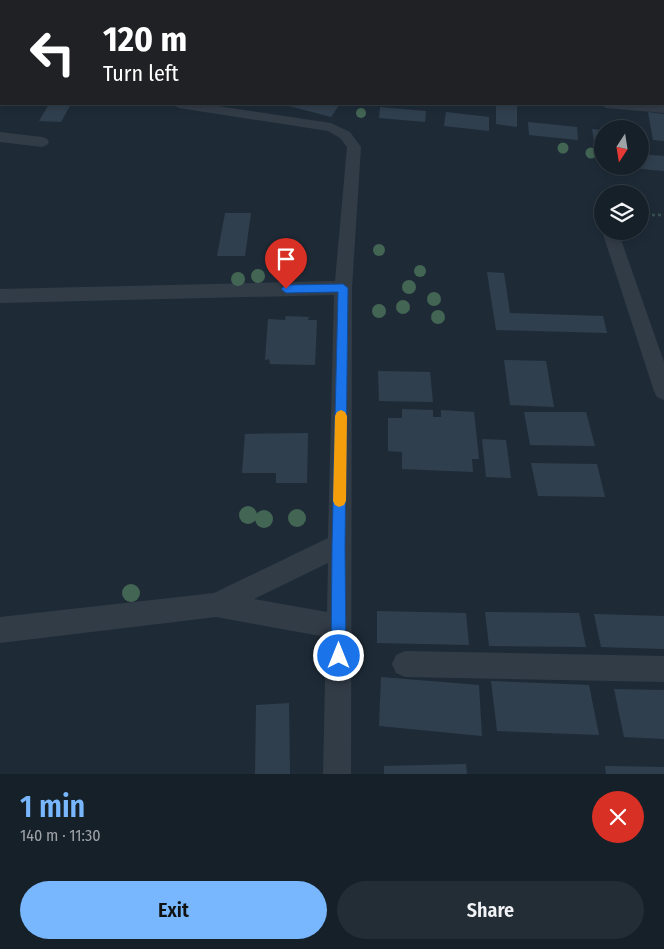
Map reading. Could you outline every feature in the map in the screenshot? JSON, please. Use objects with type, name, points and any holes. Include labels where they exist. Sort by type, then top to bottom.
[{"type":"street","points":[[185,105],[331,128],[343,133],[351,140],[354,147],[343,288],[338,546],[337,774]]},
{"type":"street","points":[[618,105],[664,109]]},
{"type":"street","points":[[0,137],[42,142]]},
{"type":"street","points":[[613,240],[664,391]]},
{"type":"street","points":[[0,296],[343,288]]},
{"type":"street","points":[[216,605],[338,546]]},
{"type":"street","points":[[0,630],[216,605],[339,627]]},
{"type":"street","points":[[405,664],[664,669]]},
{"type":"path","points":[[649,215],[664,215]]},
{"type":"building","points":[[48,105],[70,105],[61,122],[39,121]]},
{"type":"building","points":[[290,105],[339,105],[331,117]]},
{"type":"building","points":[[496,105],[517,105],[517,127],[496,124]]},
{"type":"building","points":[[380,107],[426,111],[425,122],[379,118]]},
{"type":"building","points":[[446,112],[489,117],[489,131],[444,126]]},
{"type":"building","points":[[648,112],[664,114],[664,141],[653,140]]},
{"type":"building","points":[[528,122],[577,127],[578,140],[529,135]]},
{"type":"building","points":[[649,155],[664,156],[664,171],[649,170]]},
{"type":"building","points":[[225,213],[251,213],[245,256],[217,256]]},
{"type":"building","points":[[487,272],[504,273],[510,313],[603,316],[607,333],[496,330]]},
{"type":"building","points":[[286,316],[309,317],[308,320],[317,320],[315,365],[270,364],[269,359],[265,360],[268,319],[285,320]]},
{"type":"building","points":[[504,360],[546,361],[554,407],[510,405]]},
{"type":"building","points":[[378,371],[430,372],[433,402],[379,401]]},
{"type":"building","points":[[402,409],[433,410],[433,417],[441,417],[441,410],[474,412],[479,459],[472,459],[473,472],[402,469],[402,452],[388,451],[388,418],[402,418]]},
{"type":"building","points":[[524,412],[586,412],[595,446],[530,445]]},
{"type":"building","points":[[308,433],[307,483],[276,483],[276,473],[242,473],[245,434]]},
{"type":"building","points":[[482,439],[506,440],[511,478],[486,477]]},
{"type":"building","points":[[531,463],[597,464],[605,497],[538,496]]},
{"type":"building","points":[[377,611],[466,613],[469,645],[377,643]]},
{"type":"building","points":[[485,612],[579,613],[586,647],[489,646]]},
{"type":"building","points":[[594,614],[664,616],[664,649],[601,647]]},
{"type":"building","points":[[381,677],[479,685],[482,736],[379,726]]},
{"type":"building","points":[[491,681],[589,685],[599,735],[497,731]]},
{"type":"building","points":[[614,689],[664,690],[664,739],[624,737]]},
{"type":"building","points":[[289,703],[290,774],[255,774],[256,705]]},
{"type":"building","points":[[466,764],[467,774],[384,774],[384,766]]},
{"type":"building","points":[[605,766],[664,767],[664,774],[606,774]]},
{"type":"slow traffic","points":[[339,501],[341,416]]},
{"type":"route","points":[[286,289],[343,288],[338,546],[339,656]]}]
